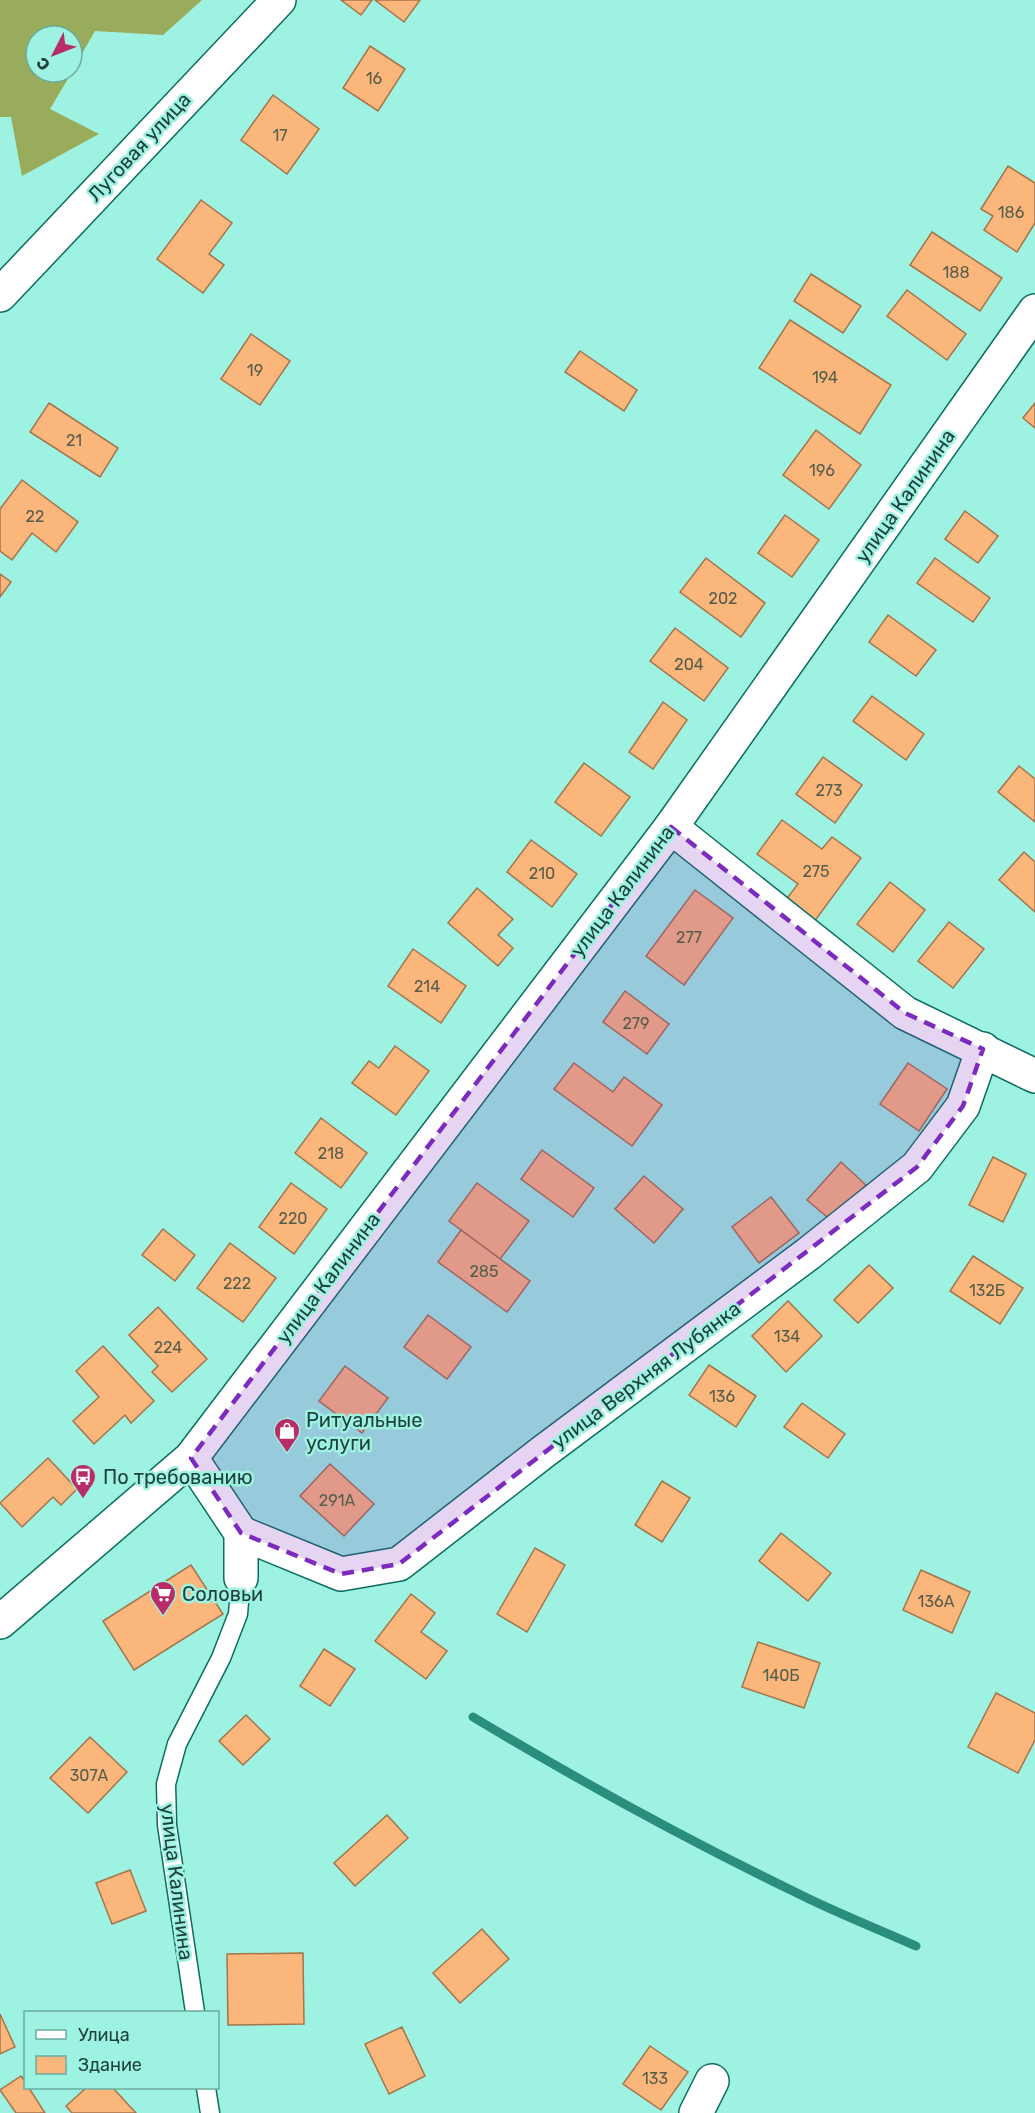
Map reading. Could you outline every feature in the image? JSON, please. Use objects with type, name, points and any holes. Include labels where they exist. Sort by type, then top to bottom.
[{"type":"street","name":"Луговая улица","points":[[0,295],[279,0]]},
{"type":"street","name":"улица Калинина","points":[[0,1622],[191,1458],[671,827],[1035,311]]},
{"type":"street","points":[[671,827],[905,1013],[1035,1076]]},
{"type":"street","name":"улица Верхняя Лубянка","points":[[240,1533],[341,1574],[399,1564],[808,1254],[917,1167],[963,1106],[983,1049]]},
{"type":"street","points":[[191,1458],[240,1533]]},
{"type":"street","name":"улица Калинина","points":[[240,1533],[241,1578]]},
{"type":"street","points":[[696,2113],[712,2081]]},
{"type":"lane","name":"улица Калинина","points":[[195,2011],[166,1824],[166,1784],[177,1744],[221,1658],[238,1614],[241,1578]]},
{"type":"lane","points":[[206,2089],[210,2113]]},
{"type":"highlighted area","points":[[671,827],[905,1013],[983,1049],[963,1106],[917,1167],[399,1564],[341,1574],[241,1533],[191,1458]]},
{"type":"green space","points":[[0,0],[202,0],[163,35],[95,31],[84,50],[84,24],[24,24],[24,84],[65,84],[50,109],[99,134],[22,176],[11,117],[0,117]]},
{"type":"building","points":[[341,0],[372,0],[361,15]]},
{"type":"building","points":[[375,0],[420,0],[404,22]]},
{"type":"building","points":[[370,46],[405,69],[378,111],[343,88]]},
{"type":"building","points":[[273,95],[319,129],[287,174],[241,140]]},
{"type":"building","points":[[1008,166],[1035,183],[1035,223],[1017,252],[984,230],[993,216],[981,209]]},
{"type":"building","points":[[201,200],[232,223],[209,254],[224,265],[203,293],[157,259]]},
{"type":"building","points":[[932,232],[1002,278],[980,311],[910,265]]},
{"type":"building","points":[[811,274],[861,306],[843,333],[794,301]]},
{"type":"building","points":[[907,290],[966,334],[947,360],[887,316]]},
{"type":"building","points":[[790,320],[891,385],[860,434],[759,368]]},
{"type":"building","points":[[251,334],[290,361],[260,405],[221,379]]},
{"type":"building","points":[[580,351],[637,390],[624,411],[565,372]]},
{"type":"building","points":[[49,403],[118,448],[100,477],[30,432]]},
{"type":"building","points":[[1035,403],[1035,428],[1023,418]]},
{"type":"building","points":[[816,430],[861,465],[829,509],[783,475]]},
{"type":"building","points":[[22,480],[78,522],[56,552],[32,533],[12,560],[0,551],[0,509]]},
{"type":"building","points":[[965,511],[998,536],[978,563],[945,539]]},
{"type":"building","points":[[785,515],[819,540],[792,577],[758,553]]},
{"type":"building","points":[[706,558],[765,603],[741,637],[680,592]]},
{"type":"building","points":[[935,558],[990,598],[973,622],[917,583]]},
{"type":"building","points":[[0,574],[11,582],[0,597]]},
{"type":"building","points":[[888,615],[936,650],[916,676],[869,642]]},
{"type":"building","points":[[675,628],[728,668],[704,701],[650,661]]},
{"type":"building","points":[[872,696],[924,734],[906,760],[853,721]]},
{"type":"building","points":[[663,702],[687,720],[653,769],[629,752]]},
{"type":"building","points":[[823,757],[862,785],[835,823],[796,794]]},
{"type":"building","points":[[584,763],[630,797],[601,836],[555,802]]},
{"type":"building","points":[[1019,766],[1035,779],[1035,822],[998,792]]},
{"type":"building","points":[[782,820],[822,849],[832,837],[861,858],[814,922],[785,901],[798,884],[757,854]]},
{"type":"building","points":[[531,840],[577,874],[552,907],[507,872]]},
{"type":"building","points":[[1024,852],[1035,862],[1035,912],[999,880]]},
{"type":"building","points":[[890,882],[925,910],[893,952],[857,924]]},
{"type":"building","points":[[477,888],[513,919],[498,935],[513,948],[498,966],[448,923]]},
{"type":"building","points":[[695,890],[733,918],[684,985],[646,956]]},
{"type":"building","points":[[949,922],[984,949],[953,988],[918,961]]},
{"type":"building","points":[[413,949],[466,986],[441,1023],[388,986]]},
{"type":"building","points":[[625,991],[669,1024],[647,1054],[603,1022]]},
{"type":"building","points":[[395,1046],[429,1071],[396,1115],[352,1083],[369,1061],[379,1068]]},
{"type":"building","points":[[574,1063],[613,1092],[624,1077],[662,1105],[632,1146],[554,1089]]},
{"type":"building","points":[[908,1063],[947,1089],[919,1131],[880,1104]]},
{"type":"building","points":[[321,1118],[367,1153],[341,1188],[295,1153]]},
{"type":"building","points":[[542,1150],[594,1188],[573,1217],[521,1179]]},
{"type":"building","points":[[993,1157],[1026,1174],[1003,1222],[969,1205]]},
{"type":"building","points":[[841,1162],[866,1185],[833,1222],[807,1200]]},
{"type":"building","points":[[644,1176],[683,1209],[654,1243],[615,1209]]},
{"type":"building","points":[[291,1183],[327,1209],[294,1254],[259,1227]]},
{"type":"building","points":[[477,1183],[529,1221],[500,1259],[449,1221]]},
{"type":"building","points":[[771,1197],[799,1233],[759,1263],[732,1227]]},
{"type":"building","points":[[163,1229],[195,1255],[175,1281],[142,1255]]},
{"type":"building","points":[[461,1230],[530,1281],[507,1312],[438,1262]]},
{"type":"building","points":[[230,1243],[276,1278],[243,1322],[197,1288]]},
{"type":"building","points":[[973,1256],[1023,1288],[1000,1324],[950,1291]]},
{"type":"building","points":[[869,1265],[893,1288],[858,1323],[834,1300]]},
{"type":"building","points":[[788,1301],[822,1336],[786,1372],[752,1336]]},
{"type":"building","points":[[158,1307],[207,1359],[172,1392],[152,1372],[158,1366],[129,1335]]},
{"type":"building","points":[[428,1315],[471,1347],[447,1379],[404,1347]]},
{"type":"building","points":[[103,1346],[154,1401],[131,1423],[125,1415],[94,1444],[73,1421],[99,1397],[76,1371]]},
{"type":"building","points":[[709,1365],[756,1396],[736,1427],[689,1395]]},
{"type":"building","points":[[345,1366],[388,1398],[362,1433],[319,1401]]},
{"type":"building","points":[[802,1403],[845,1434],[828,1458],[784,1427]]},
{"type":"building","points":[[48,1458],[77,1489],[61,1505],[53,1497],[22,1527],[0,1503]]},
{"type":"building","points":[[330,1464],[374,1504],[344,1536],[300,1496]]},
{"type":"building","points":[[662,1481],[690,1498],[662,1542],[635,1525]]},
{"type":"building","points":[[781,1533],[831,1573],[808,1601],[759,1561]]},
{"type":"building","points":[[535,1548],[565,1565],[527,1632],[497,1614]]},
{"type":"building","name":"Соловьи","points":[[191,1565],[223,1614],[134,1670],[103,1621]]},
{"type":"building","points":[[921,1570],[970,1592],[952,1633],[903,1610]]},
{"type":"building","points":[[411,1594],[435,1613],[421,1632],[447,1651],[426,1679],[375,1641]]},
{"type":"building","points":[[758,1642],[820,1663],[804,1708],[742,1687]]},
{"type":"building","points":[[324,1649],[355,1669],[330,1706],[300,1686]]},
{"type":"building","points":[[996,1693],[1035,1713],[1035,1740],[1018,1773],[968,1747]]},
{"type":"building","points":[[246,1715],[270,1739],[243,1765],[219,1741]]},
{"type":"building","points":[[90,1737],[127,1772],[88,1813],[50,1778]]},
{"type":"building","points":[[387,1815],[408,1838],[355,1886],[334,1863]]},
{"type":"building","points":[[130,1870],[146,1911],[112,1924],[96,1883]]},
{"type":"building","points":[[482,1929],[509,1959],[460,2003],[433,1973]]},
{"type":"building","points":[[303,1953],[304,2024],[228,2025],[227,1954]]},
{"type":"building","points":[[0,2014],[15,2047],[0,2054]]},
{"type":"building","points":[[402,2027],[425,2076],[389,2094],[365,2044]]},
{"type":"building","points":[[650,2046],[688,2072],[661,2110],[623,2084]]},
{"type":"building","points":[[21,2076],[24,2080],[24,2089],[30,2089],[45,2113],[16,2113],[0,2090]]},
{"type":"building","points":[[85,2089],[114,2089],[136,2113],[72,2113],[66,2106]]},
{"type":"waterway","points":[[473,1717],[672,1830],[825,1906],[916,1946]]},
{"type":"place","name":"Ритуальные услуги","points":[[287,1454]]},
{"type":"place","name":"По требованию","points":[[83,1500]]},
{"type":"place","name":"Соловьи","points":[[163,1617]]}]
